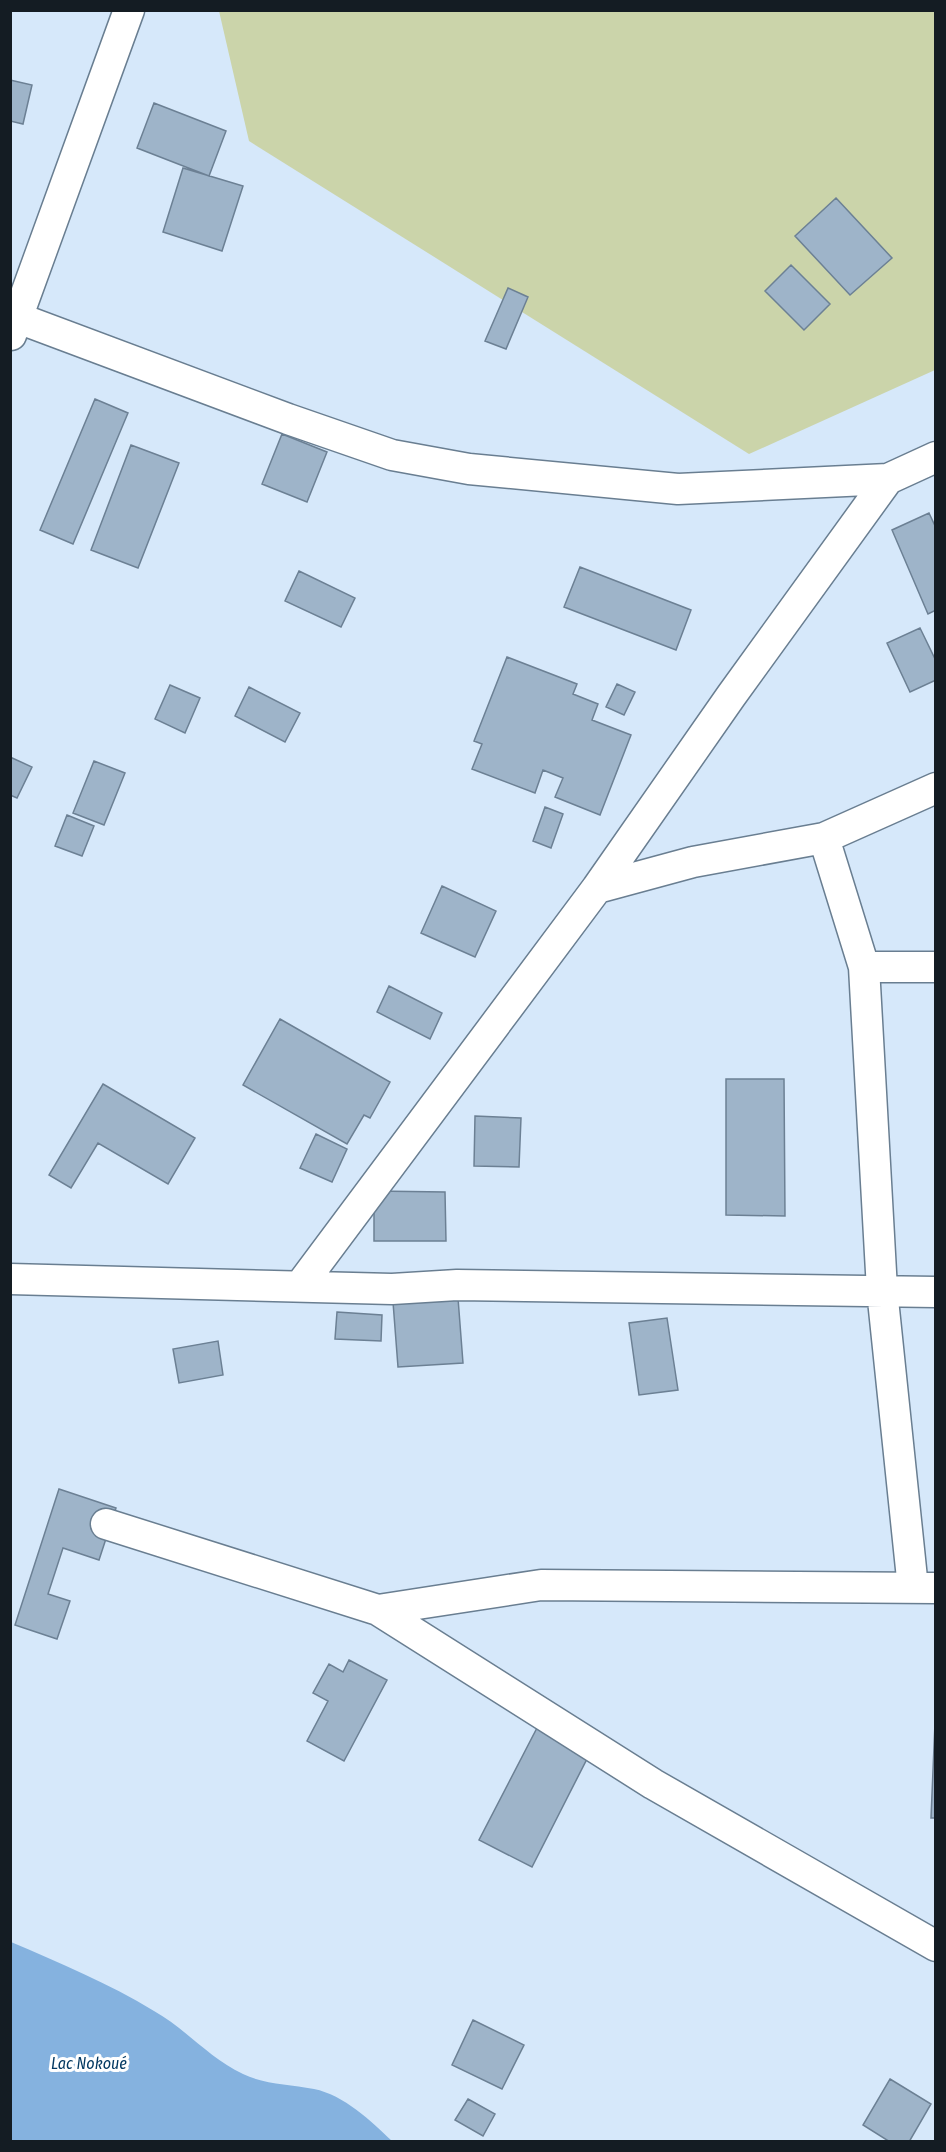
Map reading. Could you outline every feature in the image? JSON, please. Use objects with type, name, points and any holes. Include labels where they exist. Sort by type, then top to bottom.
[{"type":"street","points":[[129,10],[13,323],[392,455],[469,470],[678,489],[888,479],[936,457]]},
{"type":"street","points":[[300,1286],[597,888],[724,705],[888,479]]},
{"type":"street","points":[[597,888],[693,862],[824,838],[936,788]]},
{"type":"street","points":[[378,1610],[542,1585],[924,1588],[882,1290],[864,967],[824,838]]},
{"type":"street","points":[[864,967],[936,967]]},
{"type":"street","points":[[10,1279],[392,1289],[457,1285],[936,1292]]},
{"type":"street","points":[[106,1524],[378,1610],[653,1784],[936,1946]]},
{"type":"street","points":[[901,1927],[936,1926]]},
{"type":"green space","points":[[219,11],[935,11],[935,370],[749,454],[249,141]]},
{"type":"water","name":"Lac Nokoué","points":[[11,1942],[84,1974],[137,2001],[166,2018],[219,2060],[243,2074],[269,2082],[314,2089],[336,2097],[356,2110],[392,2141],[11,2141]]},
{"type":"building","points":[[10,80],[32,85],[23,124],[10,121]]},
{"type":"building","points":[[154,103],[226,131],[209,176],[137,148]]},
{"type":"building","points":[[183,168],[243,186],[222,251],[163,232]]},
{"type":"building","points":[[836,198],[892,258],[850,295],[795,236]]},
{"type":"building","points":[[791,265],[830,304],[804,330],[765,291]]},
{"type":"building","points":[[508,288],[528,297],[506,349],[485,341]]},
{"type":"building","points":[[95,399],[128,413],[73,544],[40,530]]},
{"type":"building","points":[[282,434],[327,452],[307,502],[262,484]]},
{"type":"building","points":[[131,445],[179,463],[138,568],[91,550]]},
{"type":"building","points":[[929,513],[936,528],[936,610],[928,614],[892,530]]},
{"type":"building","points":[[580,567],[691,610],[676,650],[564,607]]},
{"type":"building","points":[[299,571],[355,598],[341,627],[285,601]]},
{"type":"building","points":[[920,628],[936,661],[936,680],[910,692],[887,643]]},
{"type":"building","points":[[507,657],[577,684],[573,694],[598,704],[592,720],[631,735],[600,815],[555,797],[563,778],[543,770],[535,793],[472,769],[482,744],[474,741]]},
{"type":"building","points":[[617,684],[635,692],[624,715],[606,707]]},
{"type":"building","points":[[170,685],[200,698],[185,733],[155,719]]},
{"type":"building","points":[[249,687],[300,713],[285,742],[235,716]]},
{"type":"building","points":[[10,757],[32,767],[17,798],[10,795]]},
{"type":"building","points":[[94,761],[125,773],[104,825],[73,813]]},
{"type":"building","points":[[545,807],[563,814],[551,848],[533,841]]},
{"type":"building","points":[[67,815],[94,826],[82,856],[55,846]]},
{"type":"building","points":[[442,886],[496,911],[475,957],[421,933]]},
{"type":"building","points":[[389,986],[442,1013],[430,1039],[377,1012]]},
{"type":"building","points":[[280,1019],[390,1082],[370,1118],[364,1115],[347,1144],[243,1085]]},
{"type":"building","points":[[726,1079],[784,1079],[785,1216],[726,1215]]},
{"type":"building","points":[[103,1084],[195,1138],[168,1184],[98,1143],[71,1188],[49,1175]]},
{"type":"building","points":[[475,1116],[521,1118],[519,1167],[474,1166]]},
{"type":"building","points":[[316,1134],[347,1149],[332,1182],[300,1168]]},
{"type":"building","points":[[374,1191],[445,1192],[446,1241],[374,1241]]},
{"type":"building","points":[[457,1285],[463,1363],[398,1367],[392,1289]]},
{"type":"building","points":[[337,1312],[382,1315],[381,1341],[335,1339]]},
{"type":"building","points":[[667,1318],[678,1390],[639,1395],[629,1323]]},
{"type":"building","points":[[218,1341],[223,1375],[179,1383],[173,1349]]},
{"type":"building","points":[[59,1489],[116,1508],[99,1560],[63,1548],[48,1594],[70,1601],[57,1639],[15,1625]]},
{"type":"building","points":[[349,1660],[387,1680],[344,1761],[307,1741],[328,1701],[313,1693],[329,1664],[343,1672]]},
{"type":"building","points":[[935,1723],[936,1818],[931,1818]]},
{"type":"building","points":[[538,1726],[590,1753],[532,1867],[479,1840]]},
{"type":"building","points":[[473,2020],[524,2045],[502,2089],[452,2065]]},
{"type":"building","points":[[890,2079],[931,2104],[909,2142],[890,2142],[863,2125]]},
{"type":"building","points":[[468,2099],[495,2114],[483,2136],[455,2120]]}]
